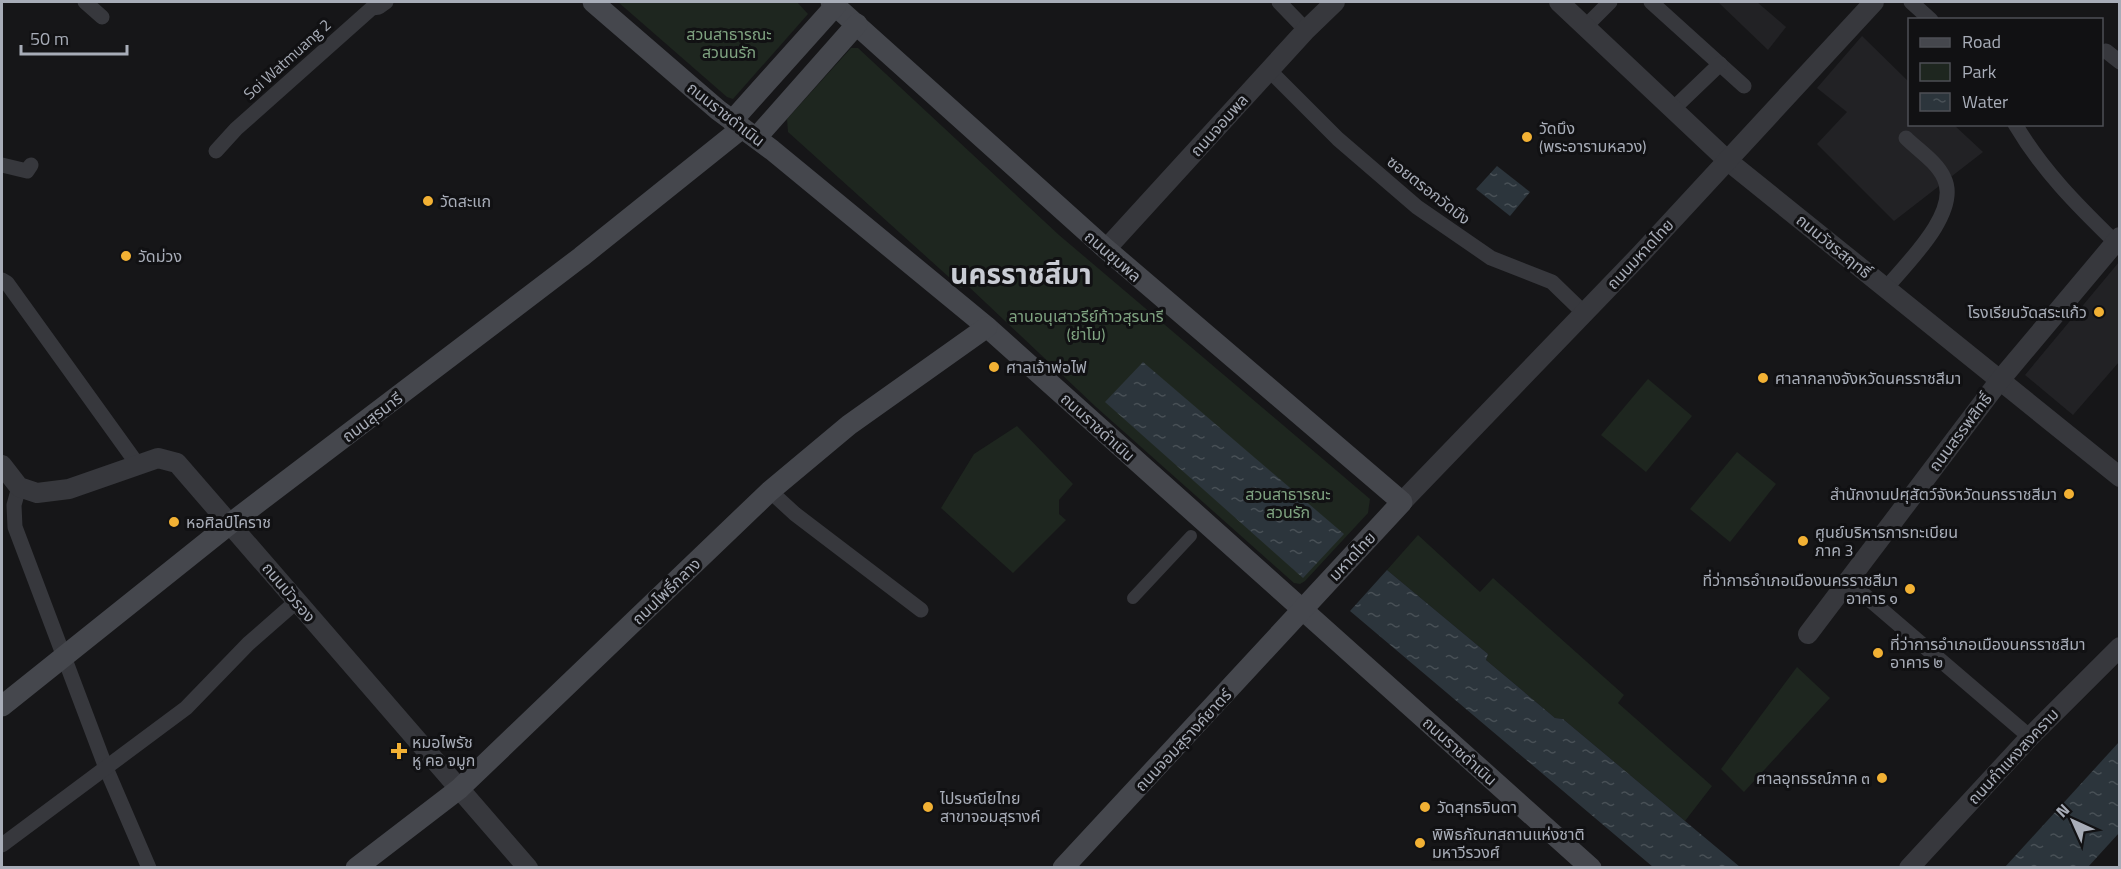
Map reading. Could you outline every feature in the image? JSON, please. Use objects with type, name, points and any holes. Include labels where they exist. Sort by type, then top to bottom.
[{"type":"main road","name":"ถนนราชดำเนิน","points":[[592,2],[987,327],[1591,867]]},
{"type":"main road","points":[[744,129],[845,9]]},
{"type":"main road","points":[[744,129],[845,9]]},
{"type":"main road","name":"ถนนชุมพล","points":[[845,9],[1106,249],[1402,502]]},
{"type":"main road","name":"ถนนสุรนารี","points":[[2,706],[231,523],[581,257],[744,129]]},
{"type":"main road","name":"ถนนโพธิ์กลาง","points":[[357,867],[459,789],[770,491],[849,424],[987,327]]},
{"type":"main road","name":"มหาดไทย","points":[[1302,610],[1402,502]]},
{"type":"main road","name":"ถนนจอมสุรางค์ยาตร์","points":[[1062,867],[1302,610]]},
{"type":"street","points":[[85,2],[102,17]]},
{"type":"street","name":"Soi Watmuang 2","points":[[216,151],[236,129],[372,8],[379,7],[386,2]]},
{"type":"street","points":[[1279,2],[1306,30]]},
{"type":"street","name":"ถนนจอมพล","points":[[1106,249],[1306,30],[1335,2]]},
{"type":"street","name":"ถนนวัชรสฤทธิ์","points":[[1559,2],[1728,161],[2120,477]]},
{"type":"street","points":[[1585,27],[1610,2]]},
{"type":"street","points":[[1651,2],[1744,86]]},
{"type":"street","name":"ถนนมหาดไทย","points":[[1402,502],[1728,161],[1874,2]]},
{"type":"street","points":[[1911,2],[1929,18]]},
{"type":"street","points":[[2106,51],[2120,62]]},
{"type":"street","points":[[1672,110],[1719,64]]},
{"type":"street","name":"ซอยตรอกวัดบึง","points":[[1269,70],[1338,139],[1417,207],[1491,258],[1552,282],[1584,313]]},
{"type":"street","points":[[2016,126],[2040,164],[2064,192],[2117,239]]},
{"type":"street","points":[[1886,288],[1928,240],[1947,201],[1948,188],[1940,170],[1906,138]]},
{"type":"street","points":[[2,165],[27,171],[31,165]]},
{"type":"street","name":"ถนนสรรพสิทธิ์","points":[[1808,633],[2000,380],[2117,239]]},
{"type":"street","points":[[2,280],[7,283],[138,465]]},
{"type":"street","name":"ถนนบัวรอง","points":[[19,487],[37,493],[53,492],[69,489],[158,458],[177,463],[528,867]]},
{"type":"street","points":[[2,465],[19,487]]},
{"type":"street","points":[[2,505],[19,487]]},
{"type":"street","points":[[19,487],[14,505],[15,527],[106,768],[149,867]]},
{"type":"street","points":[[770,491],[795,514],[921,610]]},
{"type":"street","points":[[1133,598],[1191,536]]},
{"type":"street","points":[[1848,581],[2030,737]]},
{"type":"street","points":[[2,845],[186,708],[248,644],[297,601]]},
{"type":"street","name":"ถนนกำแหงสงคราม","points":[[1909,867],[2030,737],[2120,647]]},
{"type":"shaded area","points":[[1718,2],[1757,2],[1786,27],[1768,50]]},
{"type":"shaded area","points":[[1862,36],[1908,81],[1908,126],[1955,126],[1983,152],[1894,221],[1817,144],[1847,112],[1817,88]]},
{"type":"shaded area","name":"โรงเรียนวัดสระแก้ว","points":[[2119,262],[2119,362],[2073,415],[2025,375]]},
{"type":"green space","name":"สวนสาธารณะ สวนนรัก","points":[[618,2],[797,2],[808,14],[733,99],[727,97]]},
{"type":"green space","points":[[851,48],[858,48],[1059,235],[1370,499],[1368,513],[1305,581],[1300,584],[1294,583],[1096,407],[967,285],[961,288],[788,132],[787,119]]},
{"type":"green space","points":[[1648,379],[1692,416],[1646,472],[1601,435]]},
{"type":"green space","points":[[1017,426],[1073,484],[1059,500],[1059,514],[1066,520],[1013,573],[941,508],[974,454]]},
{"type":"green space","points":[[1737,452],[1776,484],[1730,542],[1690,509]]},
{"type":"green space","points":[[1418,535],[1480,592],[1493,578],[1624,695],[1618,703],[1712,786],[1685,821],[1563,719],[1555,718],[1486,660],[1488,654],[1387,570]]},
{"type":"green space","points":[[1797,667],[1830,698],[1744,792],[1721,769]]},
{"type":"water","points":[[1497,166],[1530,192],[1510,216],[1476,189]]},
{"type":"water","points":[[1143,362],[1344,534],[1303,578],[1105,402]]},
{"type":"water","points":[[1387,570],[1488,654],[1486,660],[1555,718],[1563,719],[1740,867],[1653,867],[1350,611]]},
{"type":"water","points":[[2119,742],[2119,833],[2088,867],[2005,867]]},
{"type":"place","name":"วัดบึง (พระอารามหลวง)","points":[[1527,137]]},
{"type":"place","name":"วัดสะแก","points":[[428,201]]},
{"type":"place","name":"วัดม่วง","points":[[126,256]]},
{"type":"place","name":"โรงเรียนวัดสระแก้ว","points":[[2099,312]]},
{"type":"place","name":"ศาลเจ้าพ่อไฟ","points":[[994,367]]},
{"type":"place","name":"ศาลากลางจังหวัดนครราชสีมา","points":[[1763,378]]},
{"type":"place","name":"สำนักงานปศุสัตว์จังหวัดนครราชสีมา","points":[[2069,494]]},
{"type":"place","name":"หอศิลป์โคราช","points":[[174,522]]},
{"type":"place","name":"ศูนย์บริหารการทะเบียน ภาค 3","points":[[1803,541]]},
{"type":"place","name":"ที่ว่าการอำเภอเมืองนครราชสีมา อาคาร ๑","points":[[1910,589]]},
{"type":"place","name":"ที่ว่าการอำเภอเมืองนครราชสีมา อาคาร ๒","points":[[1878,653]]},
{"type":"place","name":"หมอไพรัช หู คอ จมูก","points":[[399,751]]},
{"type":"place","name":"ศาลอุทธรณ์ภาค ๓","points":[[1882,778]]},
{"type":"place","name":"ไปรษณียไทย สาขาจอมสุรางค์","points":[[928,807]]},
{"type":"place","name":"วัดสุทธจินดา","points":[[1425,807]]},
{"type":"place","name":"พิพิธภัณฑสถานแห่งชาติ มหาวีรวงศ์","points":[[1420,843]]},
{"type":"district","name":"นครราชสีมา","points":[[1021,273]]},
{"type":"park label","name":"ลานอนุเสาวรีย์ท้าวสุรนารี (ย่าโม)","points":[[1086,325]]},
{"type":"park label","name":"สวนสาธารณะ สวนรัก","points":[[1288,503]]}]
